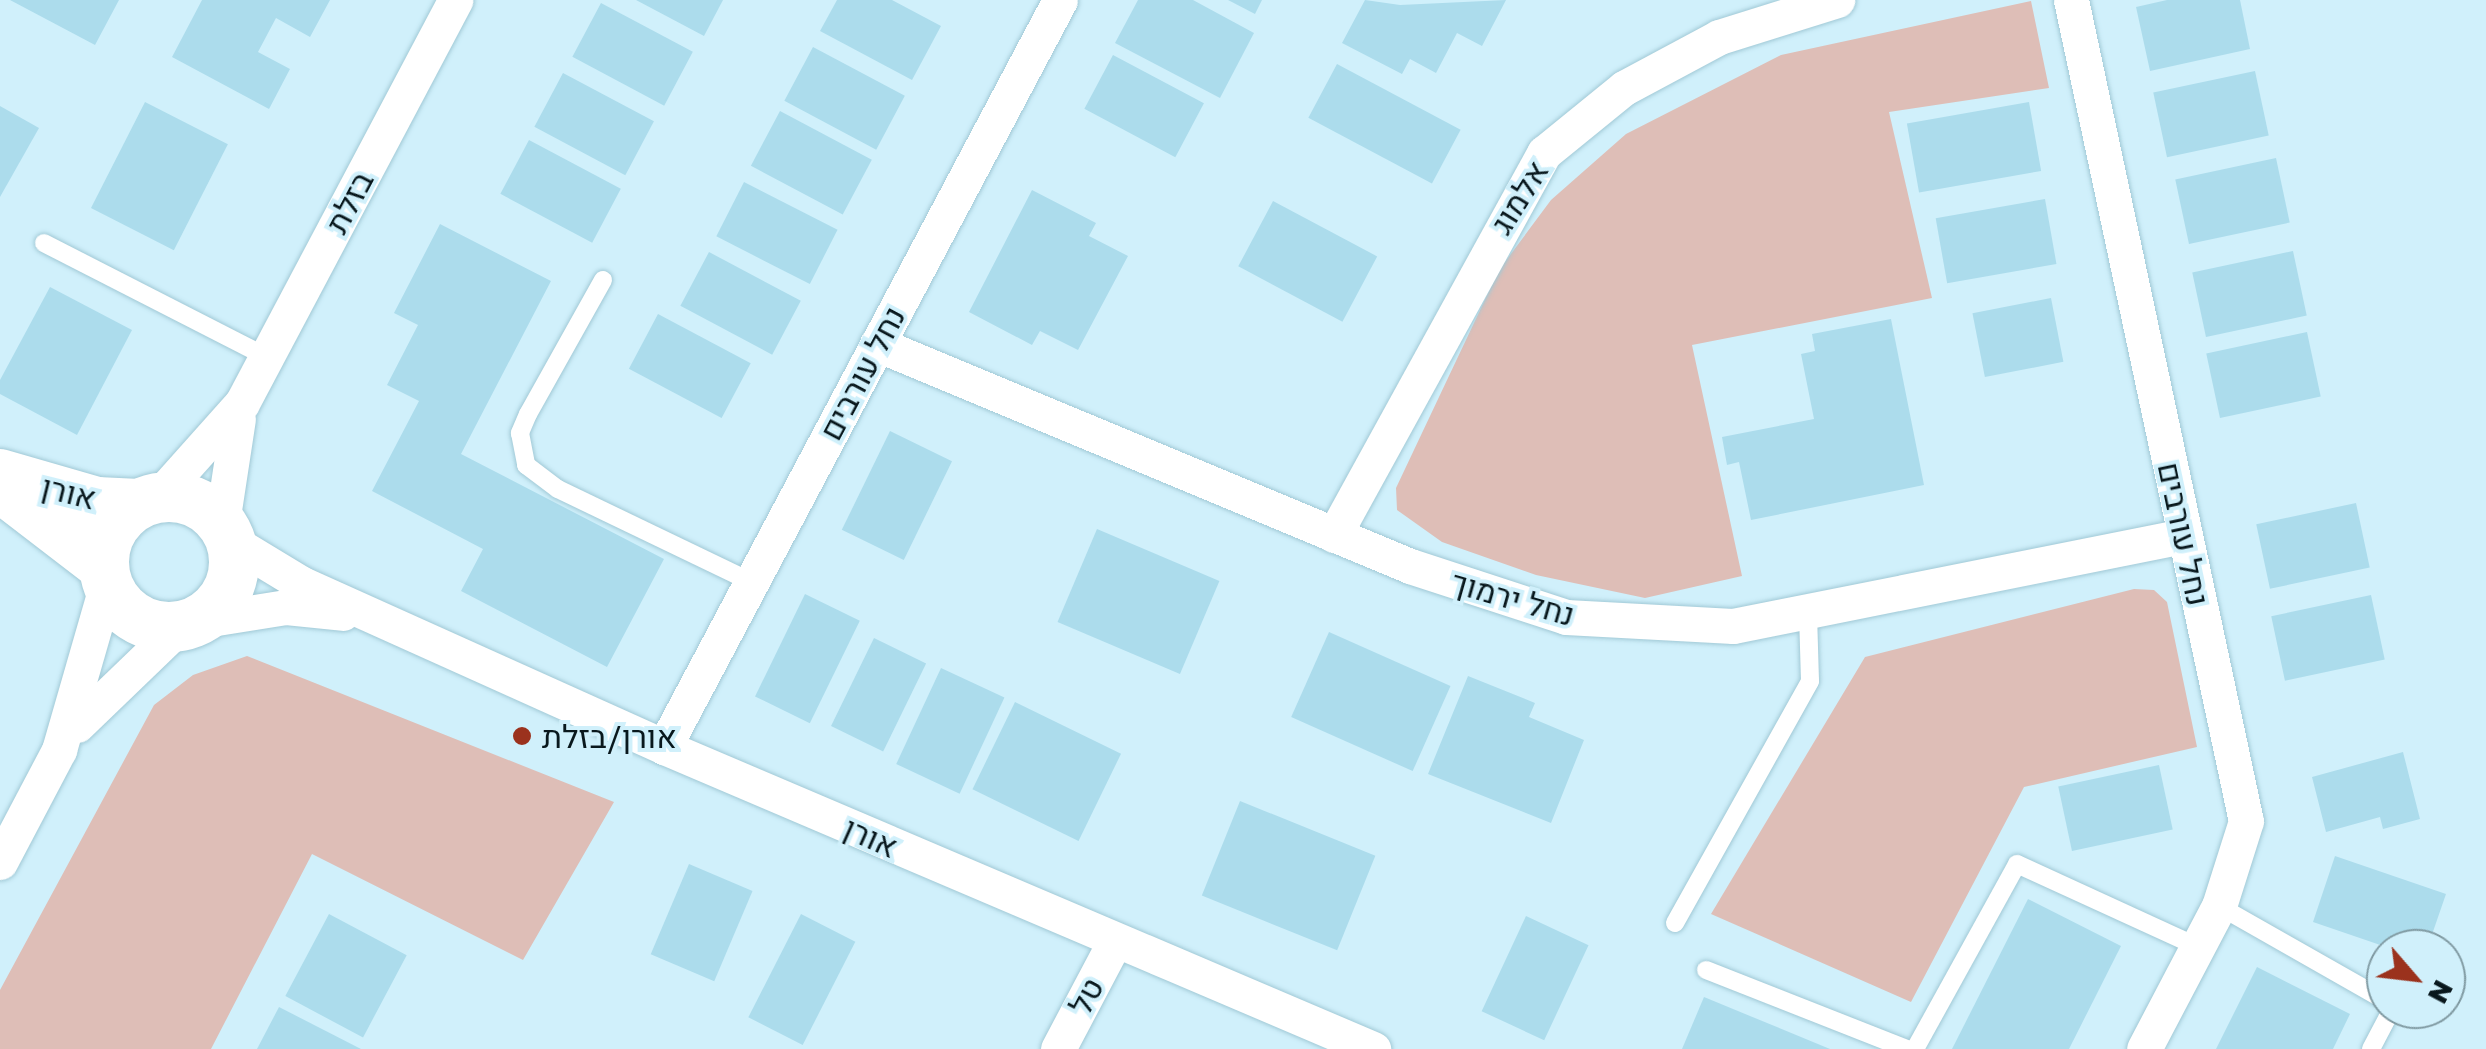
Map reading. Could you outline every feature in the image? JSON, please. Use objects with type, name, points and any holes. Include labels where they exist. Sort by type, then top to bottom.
[{"type":"street","name":"בזלת","points":[[148,501],[242,403],[455,0]]},
{"type":"street","name":"נחל עורבים","points":[[664,747],[1060,0]]},
{"type":"street","name":"אלמוג","points":[[1334,535],[1544,154],[1624,88],[1719,36],[1837,0]]},
{"type":"street","name":"נחל עורבים","points":[[2071,0],[2246,821],[2219,906],[2144,1049]]},
{"type":"street","name":"נחל ירמוך","points":[[877,344],[1500,601],[1566,617],[1734,626],[2185,536]]},
{"type":"street","name":"בזלת","points":[[226,532],[242,403]]},
{"type":"street","name":"אורן","points":[[0,474],[98,502],[148,501]]},
{"type":"street","name":"אורן","points":[[0,487],[105,575]]},
{"type":"street","points":[[0,862],[12,811],[107,690],[189,624],[232,579],[226,532],[191,500],[148,501],[112,528],[105,575],[59,750]]},
{"type":"street","name":"אורן","points":[[226,532],[373,617],[1114,943],[1373,1049]]},
{"type":"street","points":[[105,575],[128,614],[189,624]]},
{"type":"street","name":"אורן","points":[[189,624],[286,607],[373,617]]},
{"type":"street","name":"טל","points":[[1058,1049],[1114,943]]},
{"type":"lane","points":[[44,244],[266,357]]},
{"type":"lane","points":[[603,280],[520,433],[526,465],[558,489],[752,582]]},
{"type":"lane","points":[[1674,923],[1810,681],[1808,613]]},
{"type":"lane","points":[[1915,1049],[2017,864],[2198,947]]},
{"type":"lane","points":[[2219,906],[2366,990]]},
{"type":"lane","points":[[1706,970],[1907,1049]]},
{"type":"shaded area","points":[[2031,1],[2049,88],[1889,112],[1932,298],[1692,345],[1742,576],[1645,598],[1536,575],[1442,542],[1397,510],[1396,488],[1499,270],[1551,200],[1626,134],[1781,55]]},
{"type":"shaded area","points":[[2134,589],[2154,590],[2167,602],[2197,747],[2024,787],[1911,1002],[1711,914],[1865,657]]},
{"type":"shaded area","points":[[247,656],[614,802],[523,960],[312,854],[211,1049],[0,1049],[0,990],[154,705],[193,675]]},
{"type":"building","points":[[10,0],[119,0],[95,45]]},
{"type":"building","points":[[202,0],[330,0],[310,37],[276,18],[258,52],[290,69],[269,109],[172,57]]},
{"type":"building","points":[[636,0],[723,0],[704,36]]},
{"type":"building","points":[[837,0],[892,0],[941,26],[912,80],[820,31]]},
{"type":"building","points":[[1138,0],[1193,0],[1254,33],[1220,98],[1115,43]]},
{"type":"building","points":[[1228,0],[1262,0],[1255,14]]},
{"type":"building","points":[[1365,0],[1400,5],[1506,0],[1482,46],[1457,33],[1436,73],[1410,59],[1402,74],[1342,43]]},
{"type":"building","points":[[2167,0],[2240,0],[2250,49],[2150,71],[2136,7]]},
{"type":"building","points":[[601,3],[693,52],[664,106],[572,57]]},
{"type":"building","points":[[813,47],[905,96],[876,150],[784,101]]},
{"type":"building","points":[[1113,55],[1204,103],[1175,157],[1084,109]]},
{"type":"building","points":[[1337,64],[1461,130],[1432,184],[1308,118]]},
{"type":"building","points":[[2255,71],[2269,136],[2167,157],[2153,93]]},
{"type":"building","points":[[563,73],[654,121],[625,175],[534,127]]},
{"type":"building","points":[[145,102],[228,144],[174,250],[91,208]]},
{"type":"building","points":[[2029,102],[2041,171],[1919,192],[1907,124]]},
{"type":"building","points":[[0,106],[39,128],[0,197]]},
{"type":"building","points":[[780,111],[872,160],[843,215],[751,166]]},
{"type":"building","points":[[529,140],[621,189],[592,243],[500,194]]},
{"type":"building","points":[[2276,158],[2290,223],[2189,244],[2175,179]]},
{"type":"building","points":[[744,182],[838,230],[810,284],[716,236]]},
{"type":"building","points":[[1032,190],[1096,223],[1089,236],[1128,256],[1078,350],[1040,331],[1032,345],[969,312]]},
{"type":"building","points":[[2045,199],[2056,264],[1947,283],[1936,218]]},
{"type":"building","points":[[1273,201],[1377,256],[1342,322],[1238,266]]},
{"type":"building","points":[[440,224],[551,281],[461,454],[664,559],[607,667],[461,591],[483,549],[372,491],[419,401],[387,385],[418,325],[394,313]]},
{"type":"building","points":[[2293,251],[2307,316],[2206,337],[2192,272]]},
{"type":"building","points":[[709,252],[801,301],[772,355],[680,306]]},
{"type":"building","points":[[50,287],[132,330],[77,435],[0,394],[0,380]]},
{"type":"building","points":[[2051,298],[2063,362],[1985,377],[1972,313]]},
{"type":"building","points":[[658,314],[751,363],[722,418],[629,369]]},
{"type":"building","points":[[1891,319],[1924,485],[1751,520],[1739,462],[1727,465],[1722,437],[1814,419],[1801,354],[1815,351],[1812,334]]},
{"type":"building","points":[[2307,332],[2321,397],[2220,418],[2206,353]]},
{"type":"building","points":[[890,431],[952,461],[904,560],[842,530]]},
{"type":"building","points":[[2356,503],[2370,568],[2270,589],[2256,524]]},
{"type":"building","points":[[1097,529],[1219,581],[1180,674],[1058,622]]},
{"type":"building","points":[[805,594],[860,621],[810,723],[755,696]]},
{"type":"building","points":[[2371,595],[2385,660],[2285,681],[2271,616]]},
{"type":"building","points":[[1329,632],[1451,686],[1413,771],[1291,717]]},
{"type":"building","points":[[874,638],[926,663],[883,752],[831,726]]},
{"type":"building","points":[[941,668],[1004,698],[960,794],[896,764]]},
{"type":"building","points":[[1468,676],[1535,703],[1529,717],[1584,740],[1551,823],[1428,774]]},
{"type":"building","points":[[1015,702],[1121,754],[1079,841],[972,789]]},
{"type":"building","points":[[2403,752],[2420,819],[2383,829],[2380,817],[2326,832],[2312,777]]},
{"type":"building","points":[[2159,765],[2173,830],[2072,851],[2058,786]]},
{"type":"building","points":[[1240,801],[1375,856],[1337,950],[1202,896]]},
{"type":"building","points":[[2335,856],[2446,894],[2434,929],[2366,929],[2366,940],[2313,922]]},
{"type":"building","points":[[689,864],[753,891],[714,981],[651,954]]},
{"type":"building","points":[[2028,899],[2121,946],[2069,1049],[1952,1049]]},
{"type":"building","points":[[329,914],[407,955],[363,1037],[285,996]]},
{"type":"building","points":[[801,914],[855,942],[803,1045],[748,1017]]},
{"type":"building","points":[[1526,916],[1589,945],[1544,1040],[1482,1011]]},
{"type":"building","points":[[2257,967],[2350,1014],[2333,1049],[2216,1049]]},
{"type":"building","points":[[1704,997],[1830,1049],[1682,1049]]},
{"type":"building","points":[[279,1007],[361,1049],[257,1049]]},
{"type":"place","name":"אורן/בזלת","points":[[522,736]]}]
